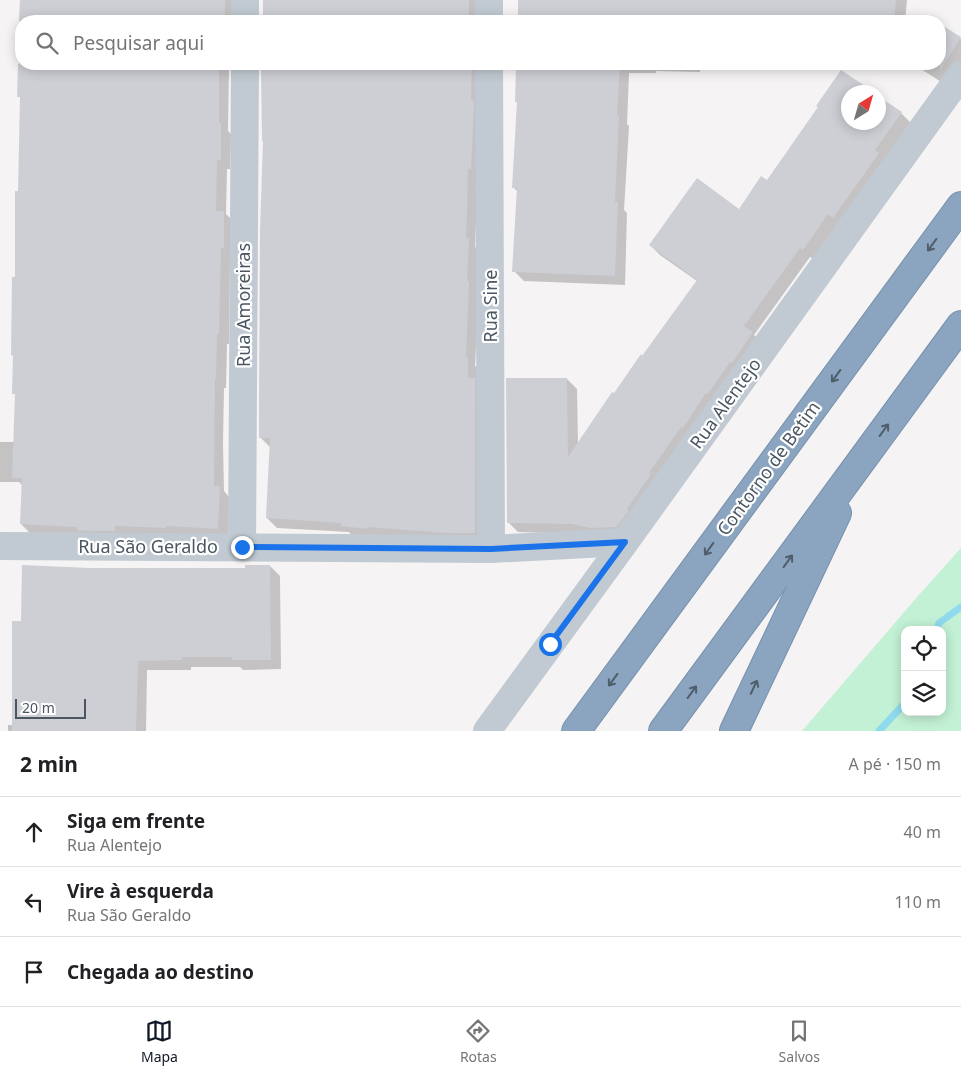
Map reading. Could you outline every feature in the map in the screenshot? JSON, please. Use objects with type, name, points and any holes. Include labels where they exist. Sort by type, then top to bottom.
[{"type":"highway","name":"Contorno de Betim","points":[[576,731],[961,206]]},
{"type":"highway","points":[[663,731],[961,325]]},
{"type":"highway","points":[[734,731],[862,460]]},
{"type":"street","points":[[245,15],[246,0]]},
{"type":"street","points":[[489,0],[489,15]]},
{"type":"street","name":"Rua Amoreiras","points":[[242,547],[245,70]]},
{"type":"street","name":"Rua Sine","points":[[489,70],[491,549]]},
{"type":"street","name":"Rua Alentejo","points":[[486,731],[625,542],[961,75]]},
{"type":"street","name":"Rua São Geraldo","points":[[0,546],[491,549],[625,542]]},
{"type":"green space","points":[[961,548],[961,731],[802,731],[918,596]]},
{"type":"building","points":[[20,0],[225,0],[225,15],[19,15]]},
{"type":"building","points":[[263,0],[469,0],[469,15],[263,15]]},
{"type":"building","points":[[518,0],[896,0],[895,15],[518,15]]},
{"type":"building","points":[[946,28],[961,37],[946,61]]},
{"type":"building","points":[[18,70],[219,70],[221,160],[217,160],[216,211],[224,211],[224,248],[221,248],[219,334],[217,334],[215,379],[214,486],[220,486],[218,529],[115,526],[115,531],[87,531],[77,530],[77,527],[20,524],[22,478],[12,478],[15,394],[12,394],[13,355],[11,355],[12,277],[15,277],[15,191],[18,191],[20,97],[17,97]]},
{"type":"building","points":[[261,70],[472,70],[471,100],[474,101],[474,108],[471,169],[468,169],[466,238],[469,238],[467,281],[469,281],[466,357],[468,357],[468,378],[475,378],[475,533],[445,533],[367,527],[367,529],[341,526],[341,523],[266,518],[270,438],[259,438]]},
{"type":"building","points":[[516,70],[620,70],[615,202],[618,202],[615,276],[512,272],[517,188],[512,188],[517,102],[515,102]]},
{"type":"building","points":[[841,70],[864,85],[841,85],[841,130],[886,130],[886,101],[902,112],[875,150],[879,153],[833,218],[828,214],[803,250],[800,248],[744,326],[753,332],[732,363],[730,362],[708,394],[706,393],[683,428],[681,427],[649,473],[651,474],[621,521],[616,527],[590,528],[572,524],[507,523],[506,378],[567,378],[568,457],[612,392],[614,393],[697,280],[649,245],[697,178],[739,209],[761,176],[767,180],[818,107],[816,106]]},
{"type":"building","points":[[22,565],[90,568],[245,568],[245,565],[270,565],[271,660],[232,660],[232,657],[182,657],[182,660],[138,661],[136,731],[12,731],[12,621],[21,621]]},
{"type":"waterway","points":[[938,626],[939,623],[961,607]]},
{"type":"waterway","points":[[879,731],[901,707]]},
{"type":"route","points":[[242,547],[491,549],[625,542],[550,644]]}]
